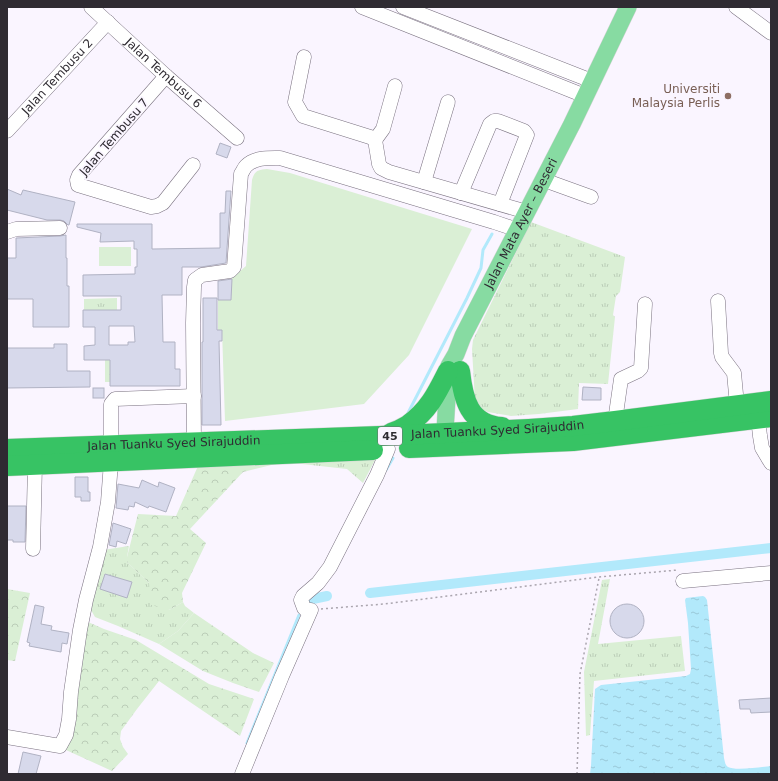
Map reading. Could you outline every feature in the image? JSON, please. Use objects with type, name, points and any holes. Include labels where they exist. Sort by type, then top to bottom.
[{"type":"highway","points":[[455,365],[466,402],[480,420],[486,424],[494,426],[529,428]]},
{"type":"highway","points":[[384,443],[395,432],[417,418],[426,410],[455,365]]},
{"type":"highway","name":"Jalan Tuanku Syed Sirajuddin","points":[[7,449],[111,453],[449,440],[573,441],[737,405],[771,401]]},
{"type":"highway","name":"Jalan Tuanku Syed Sirajuddin","points":[[449,440],[529,428],[573,426],[615,421],[648,424],[765,418]]},
{"type":"highway","name":"Jalan Tuanku Syed Sirajuddin","points":[[7,466],[35,464],[194,442],[384,443]]},
{"type":"main road","name":"Jalan Mata Ayer – Beseri","points":[[449,440],[455,365],[463,336],[544,180],[628,7]]},
{"type":"street","name":"Jalan Tembusu 6","points":[[91,7],[166,76],[237,138]]},
{"type":"street","points":[[362,7],[589,89]]},
{"type":"street","points":[[403,7],[589,89]]},
{"type":"street","points":[[736,7],[771,33]]},
{"type":"street","name":"Jalan Tembusu 2","points":[[7,132],[108,22]]},
{"type":"street","points":[[304,56],[295,102],[303,116],[370,137],[375,140]]},
{"type":"street","name":"Jalan Tembusu 7","points":[[166,76],[80,175],[77,180],[78,185],[151,208],[163,203],[193,165]]},
{"type":"street","points":[[395,86],[383,129],[375,140],[379,164],[382,168],[389,172],[527,212]]},
{"type":"street","points":[[424,182],[448,102]]},
{"type":"street","points":[[461,193],[490,124],[494,121],[498,121],[524,131],[527,136],[500,204]]},
{"type":"street","points":[[194,442],[193,323],[195,280],[202,275],[230,271],[234,267],[241,174],[246,165],[256,160],[280,158],[518,230]]},
{"type":"street","points":[[544,180],[591,197]]},
{"type":"street","points":[[7,232],[16,229],[60,228]]},
{"type":"street","points":[[718,301],[721,353],[722,357],[734,373],[737,405]]},
{"type":"street","points":[[615,421],[621,379],[641,368],[645,304]]},
{"type":"street","points":[[7,737],[60,746],[66,735],[80,630],[100,547],[107,509],[111,453],[111,404],[115,399],[194,396]]},
{"type":"street","points":[[765,418],[760,436],[762,448],[771,463]]},
{"type":"street","points":[[242,774],[311,610],[306,610],[304,608],[301,600],[303,596],[318,583],[330,567],[373,481],[384,443]]},
{"type":"street","points":[[33,549],[35,464]]},
{"type":"street","points":[[680,575],[771,573]]},
{"type":"path","points":[[311,610],[384,604],[600,577],[680,575]]},
{"type":"path","points":[[577,774],[580,674],[600,577]]},
{"type":"green space","points":[[267,169],[290,173],[472,229],[409,355],[364,404],[225,421],[222,330],[218,330],[218,300],[231,300],[232,275],[239,272],[246,266],[252,180],[257,171]]},
{"type":"green space","points":[[531,222],[625,257],[620,292],[616,296],[613,315],[615,317],[608,384],[579,383],[578,409],[511,416],[488,412],[481,409],[475,401],[472,349],[473,340]]},
{"type":"green space","points":[[99,247],[131,247],[131,266],[99,266]]},
{"type":"green space","points":[[117,298],[117,310],[84,310],[84,299]]},
{"type":"green space","points":[[105,360],[169,360],[110,382],[105,382]]},
{"type":"green space","points":[[375,460],[363,483],[347,469],[284,462]]},
{"type":"green space","points":[[284,462],[243,472],[190,529],[206,543],[182,593],[183,602],[169,610],[151,605],[149,583],[127,562],[138,514],[176,516],[198,466]]},
{"type":"green space","points":[[129,546],[127,562],[149,583],[169,610],[183,602],[185,606],[194,613],[178,631],[159,644],[95,617],[91,610],[103,550]]},
{"type":"green space","points":[[610,579],[598,644],[681,636],[685,671],[594,681],[590,735],[586,736],[584,672],[602,580]]},
{"type":"green space","points":[[7,589],[30,593],[15,661],[7,660]]},
{"type":"green space","points":[[194,613],[253,653],[274,663],[259,692],[203,671],[159,644],[178,631]]},
{"type":"green space","points":[[88,622],[136,640],[209,684],[254,699],[240,736],[159,681],[121,731],[120,739],[128,754],[112,771],[66,750],[69,743]]},
{"type":"water","points":[[703,596],[707,600],[725,763],[728,767],[736,769],[771,766],[771,774],[590,774],[595,689],[601,685],[686,676],[690,674],[688,623],[685,600],[686,598]]},
{"type":"building","points":[[220,143],[231,147],[227,158],[216,154]]},
{"type":"building","points":[[7,189],[21,195],[23,190],[75,202],[69,225],[60,220],[47,220],[7,210]]},
{"type":"building","points":[[226,191],[231,191],[226,263],[201,267],[182,267],[182,295],[162,295],[163,342],[175,342],[175,369],[180,369],[180,386],[110,386],[110,360],[84,360],[84,346],[95,345],[95,327],[83,327],[83,310],[121,310],[121,296],[83,296],[83,275],[135,274],[135,267],[137,267],[137,249],[134,249],[134,241],[100,242],[101,233],[77,227],[77,224],[152,224],[152,249],[220,248],[220,213],[225,213]],"holes":[[[109,326],[134,326],[135,342],[128,342],[128,345],[109,345]]]},
{"type":"building","points":[[66,235],[67,286],[69,286],[69,327],[33,327],[33,299],[7,299],[7,258],[16,258],[16,238]]},
{"type":"building","points":[[232,279],[231,300],[218,300],[218,281]]},
{"type":"building","points":[[203,298],[217,298],[217,330],[222,330],[222,341],[219,341],[221,425],[202,425]]},
{"type":"building","points":[[54,344],[67,344],[67,371],[90,371],[90,387],[7,388],[7,348],[54,348]]},
{"type":"building","points":[[583,387],[601,388],[601,400],[582,400]]},
{"type":"building","points":[[93,388],[104,388],[104,398],[93,398]]},
{"type":"building","points":[[75,477],[88,477],[88,492],[90,492],[90,501],[81,501],[81,497],[75,497]]},
{"type":"building","points":[[142,480],[158,487],[159,482],[175,488],[166,512],[149,506],[148,508],[135,502],[134,507],[129,506],[128,510],[116,508],[118,484],[139,488]]},
{"type":"building","points":[[7,506],[26,506],[25,542],[13,542],[13,540],[7,540]]},
{"type":"building","points":[[113,523],[131,529],[126,544],[117,541],[116,547],[109,545]]},
{"type":"building","points":[[105,574],[132,582],[127,598],[100,589]]},
{"type":"building","points":[[627,604],[639,609],[644,621],[639,633],[627,638],[615,633],[610,621],[615,609]]},
{"type":"building","points":[[35,605],[44,607],[41,624],[52,626],[51,630],[69,633],[67,644],[62,643],[61,652],[29,646],[30,643],[27,642]]},
{"type":"building","points":[[771,698],[771,712],[751,713],[750,709],[740,709],[739,700]]},
{"type":"building","points":[[23,752],[41,756],[36,774],[18,774]]},
{"type":"waterway","points":[[408,413],[467,298],[481,268],[483,250],[492,234]]},
{"type":"waterway","points":[[386,470],[393,458]]},
{"type":"waterway","points":[[370,593],[771,548]]},
{"type":"waterway","points":[[308,600],[327,596]]},
{"type":"waterway","points":[[247,743],[299,615]]},
{"type":"place","name":"Universiti Malaysia Perlis","points":[[728,96]]}]
